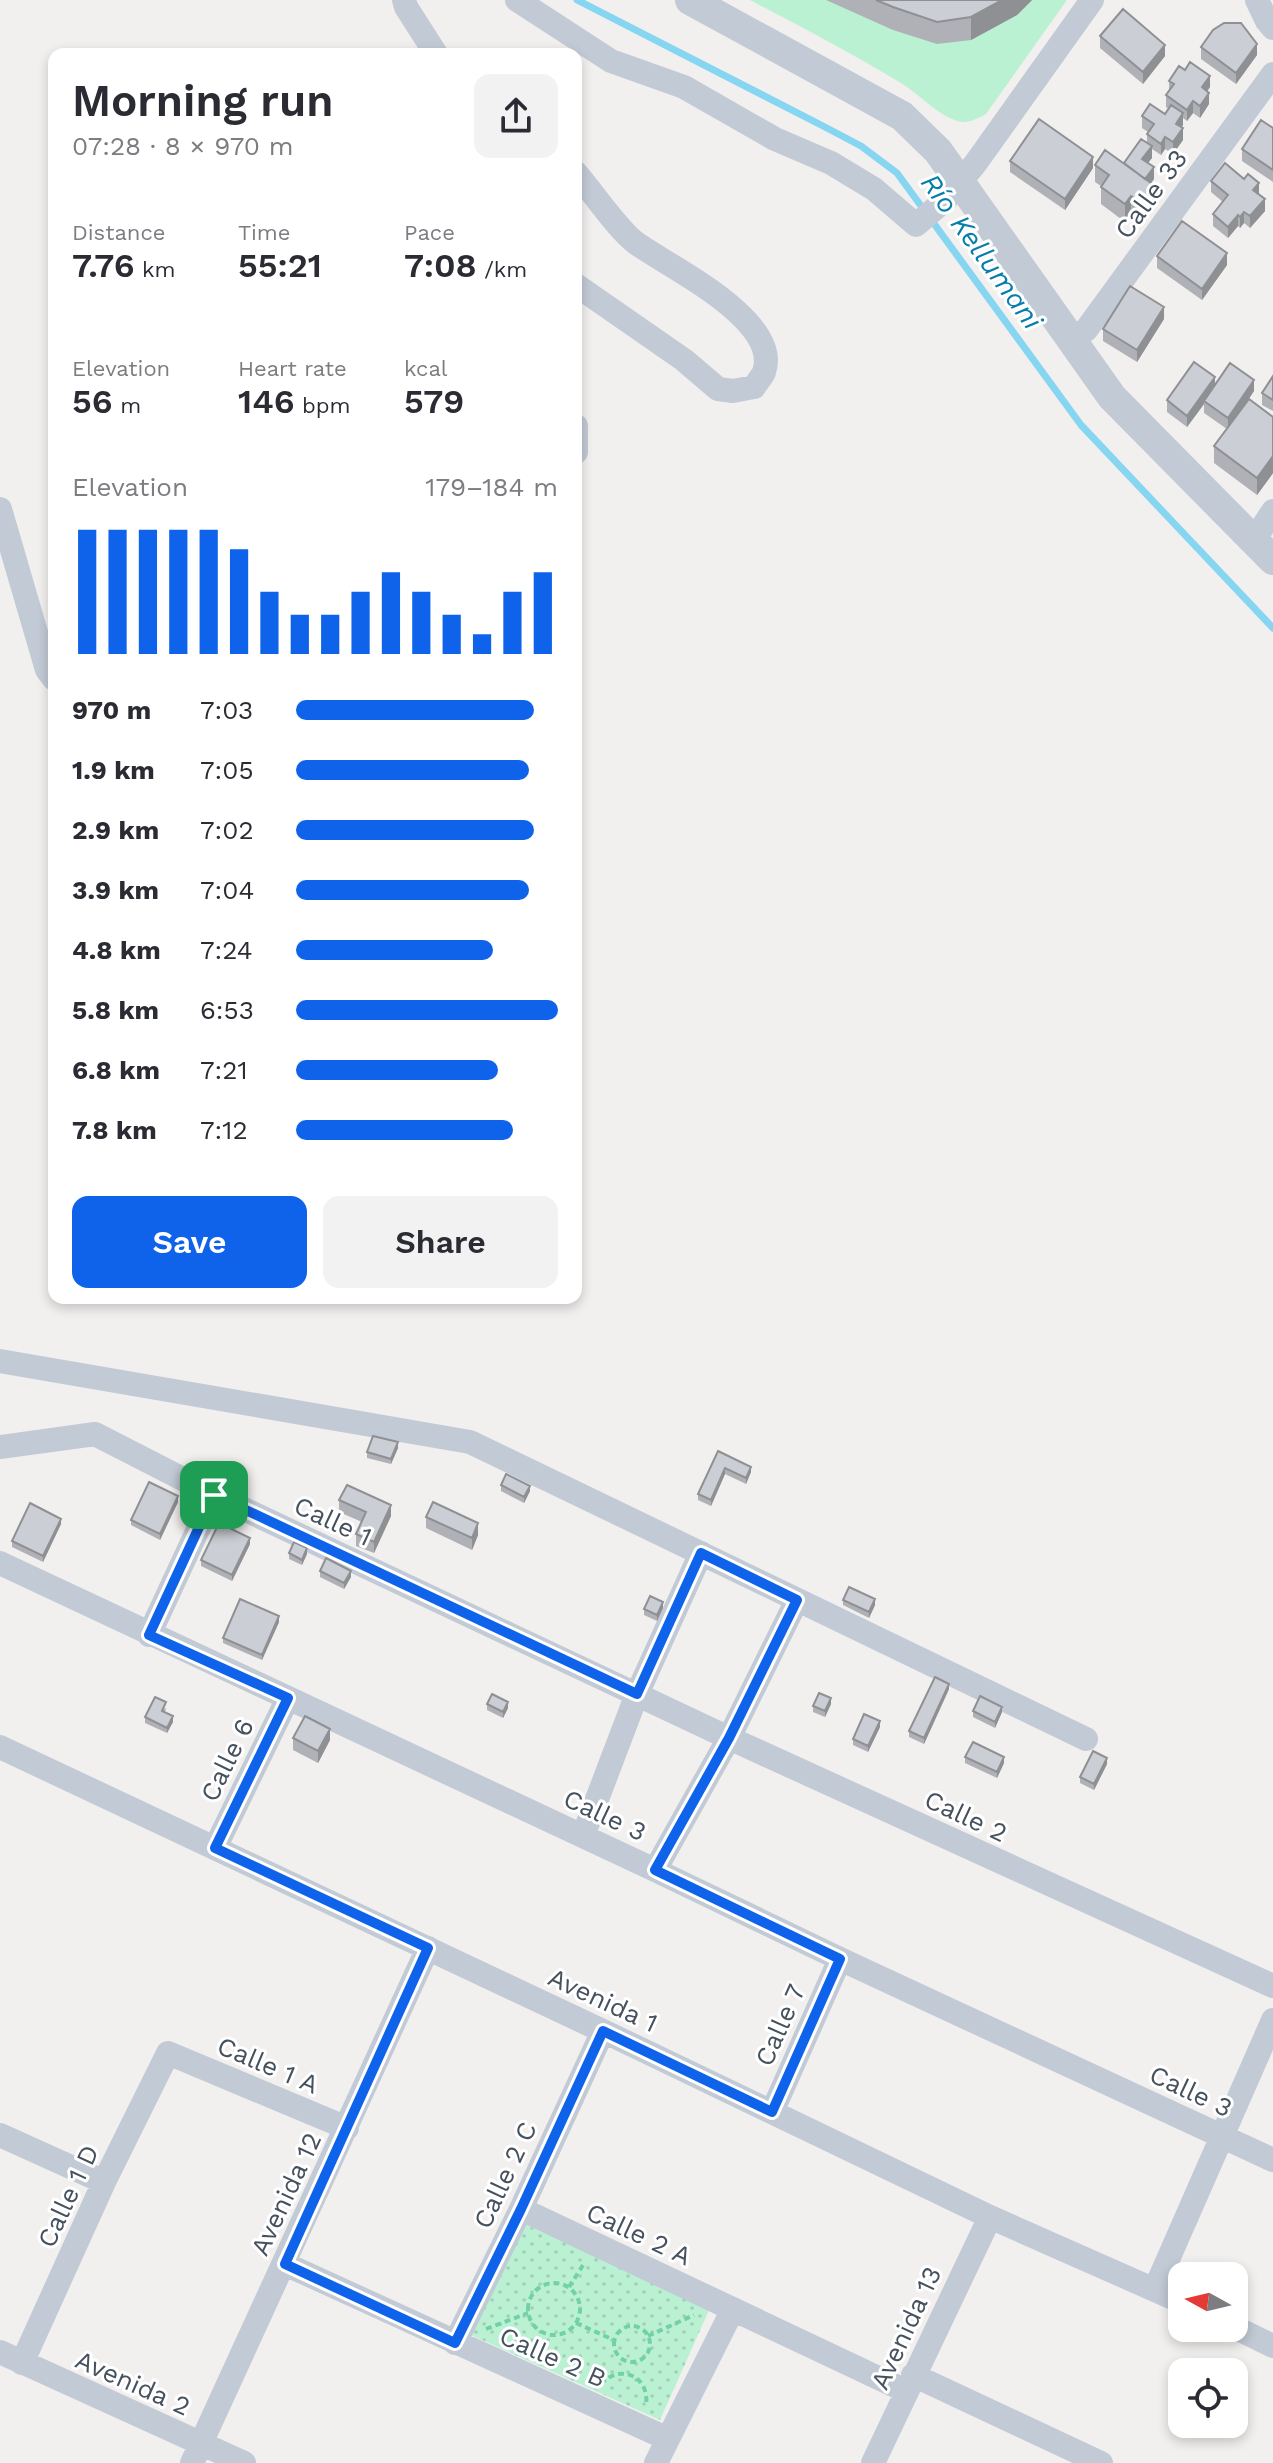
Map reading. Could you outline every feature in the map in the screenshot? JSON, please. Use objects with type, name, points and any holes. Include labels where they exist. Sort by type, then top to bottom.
[{"type":"street","points":[[404,0],[432,48]]},
{"type":"street","points":[[517,0],[611,61],[684,87],[775,139],[831,163],[874,189],[916,225],[953,191],[1092,0]]},
{"type":"street","points":[[690,0],[902,116],[938,151],[953,191],[1112,397],[1264,550]]},
{"type":"street","points":[[1257,0],[1273,28]]},
{"type":"street","name":"Calle 33","points":[[1069,339],[1086,330],[1273,74]]},
{"type":"street","points":[[582,180],[634,242],[714,292],[751,325],[766,355],[764,373],[754,387],[733,391],[718,389],[684,360],[582,289]]},
{"type":"street","points":[[0,509],[48,671]]},
{"type":"street","points":[[1264,550],[1273,511]]},
{"type":"street","points":[[0,1361],[470,1442],[1086,1739]]},
{"type":"street","name":"Calle 1","points":[[0,1447],[95,1434],[214,1495],[637,1694]]},
{"type":"street","points":[[149,1635],[214,1495]]},
{"type":"street","points":[[583,1836],[637,1694],[701,1553]]},
{"type":"street","name":"Calle 3","points":[[0,1563],[1273,2160]]},
{"type":"street","points":[[655,1870],[729,1738],[797,1600]]},
{"type":"street","name":"Calle 2","points":[[637,1694],[1273,1986]]},
{"type":"street","name":"Calle 6","points":[[215,1848],[288,1698]]},
{"type":"street","name":"Avenida 1","points":[[0,1747],[990,2217],[1168,2295]]},
{"type":"street","name":"Avenida 12","points":[[196,2453],[428,1948]]},
{"type":"street","name":"Calle 7","points":[[772,2112],[840,1959]]},
{"type":"street","points":[[1155,2289],[1273,2020]]},
{"type":"street","name":"Calle 2 C","points":[[455,2343],[603,2031]]},
{"type":"street","name":"Calle 1 A","points":[[168,2053],[347,2128]]},
{"type":"street","name":"Calle 1 D","points":[[11,2358],[168,2053]]},
{"type":"street","points":[[0,2135],[104,2182]]},
{"type":"street","name":"Calle 2 A","points":[[521,2209],[733,2309],[1101,2463]]},
{"type":"street","name":"Avenida 13","points":[[873,2463],[990,2217]]},
{"type":"street","name":"Calle 2 B","points":[[285,2264],[668,2439]]},
{"type":"street","points":[[656,2463],[733,2309]]},
{"type":"street","points":[[1248,2334],[1273,2346]]},
{"type":"street","name":"Avenida 2","points":[[11,2358],[196,2453],[244,2463]]},
{"type":"path","points":[[569,2287],[590,2254]]},
{"type":"path","points":[[561,2283],[569,2287],[580,2300],[581,2309],[576,2323],[568,2331],[551,2335],[536,2328],[528,2313],[531,2296],[544,2284],[561,2283]]},
{"type":"path","points":[[486,2329],[528,2313]]},
{"type":"path","points":[[648,2336],[698,2313]]},
{"type":"path","points":[[576,2323],[615,2340]]},
{"type":"path","points":[[628,2327],[640,2328],[648,2336],[650,2347],[645,2358],[628,2362],[618,2355],[615,2340],[628,2327]]},
{"type":"path","points":[[628,2362],[630,2374]]},
{"type":"path","points":[[593,2405],[601,2385],[614,2374],[630,2374],[643,2384],[647,2400]]},
{"type":"green space","points":[[750,0],[1067,0],[986,114],[964,122],[942,114],[901,83]]},
{"type":"green space","points":[[522,2223],[710,2308],[660,2420],[471,2335]]},
{"type":"building","points":[[876,0],[1002,0],[971,17],[937,22]]},
{"type":"building","points":[[1123,9],[1165,45],[1143,72],[1100,36]]},
{"type":"building","points":[[1224,23],[1241,23],[1257,44],[1236,73],[1201,47],[1213,30]]},
{"type":"building","points":[[1190,62],[1210,76],[1202,87],[1209,93],[1200,106],[1193,101],[1187,110],[1166,95],[1174,84],[1169,81],[1179,66],[1185,70]]},
{"type":"building","points":[[1150,104],[1165,114],[1171,105],[1183,113],[1176,124],[1183,128],[1173,142],[1165,137],[1161,144],[1147,134],[1154,124],[1142,116]]},
{"type":"building","points":[[1039,119],[1093,157],[1065,199],[1010,161]]},
{"type":"building","points":[[1261,120],[1273,128],[1273,170],[1242,149]]},
{"type":"building","points":[[1141,139],[1152,146],[1142,159],[1154,167],[1145,179],[1124,163]]},
{"type":"building","points":[[1105,150],[1155,186],[1142,203],[1131,196],[1125,204],[1101,187],[1109,175],[1095,165]]},
{"type":"building","points":[[1225,163],[1244,179],[1248,174],[1259,183],[1253,190],[1265,199],[1250,216],[1244,212],[1240,217],[1238,215],[1228,227],[1213,214],[1228,195],[1211,181]]},
{"type":"building","points":[[1182,221],[1227,253],[1202,289],[1157,256]]},
{"type":"building","points":[[1130,286],[1164,307],[1137,350],[1103,329]]},
{"type":"building","points":[[1194,362],[1215,377],[1187,416],[1167,400]]},
{"type":"building","points":[[1230,363],[1254,380],[1228,418],[1204,401]]},
{"type":"building","points":[[1273,376],[1273,400],[1262,393]]},
{"type":"building","points":[[1249,399],[1273,417],[1273,456],[1257,478],[1214,446]]},
{"type":"building","points":[[373,1436],[398,1442],[391,1459],[367,1452]]},
{"type":"building","points":[[718,1451],[751,1467],[746,1478],[725,1468],[711,1500],[698,1494]]},
{"type":"building","points":[[506,1474],[530,1486],[524,1497],[501,1485]]},
{"type":"building","points":[[149,1482],[178,1496],[160,1534],[131,1520]]},
{"type":"building","points":[[347,1485],[391,1505],[374,1542],[356,1534],[366,1512],[339,1500]]},
{"type":"building","points":[[433,1502],[478,1523],[472,1538],[426,1517]]},
{"type":"building","points":[[30,1503],[61,1519],[43,1556],[12,1541]]},
{"type":"building","points":[[219,1523],[250,1538],[232,1575],[201,1560]]},
{"type":"building","points":[[294,1542],[307,1548],[302,1560],[289,1553]]},
{"type":"building","points":[[326,1558],[351,1571],[344,1583],[320,1571]]},
{"type":"building","points":[[849,1587],[875,1599],[869,1612],[843,1600]]},
{"type":"building","points":[[650,1596],[663,1602],[657,1615],[644,1609]]},
{"type":"building","points":[[240,1599],[279,1616],[262,1655],[223,1638]]},
{"type":"building","points":[[935,1677],[949,1684],[924,1738],[909,1731]]},
{"type":"building","points":[[819,1693],[831,1698],[825,1711],[813,1706]]},
{"type":"building","points":[[492,1694],[508,1702],[503,1712],[487,1704]]},
{"type":"building","points":[[980,1696],[1002,1707],[995,1722],[973,1711]]},
{"type":"building","points":[[155,1697],[166,1702],[162,1711],[173,1716],[167,1728],[145,1717]]},
{"type":"building","points":[[864,1714],[880,1721],[868,1746],[853,1739]]},
{"type":"building","points":[[305,1716],[330,1729],[318,1751],[293,1738]]},
{"type":"building","points":[[973,1742],[1004,1757],[997,1772],[965,1757]]},
{"type":"building","points":[[1093,1751],[1107,1758],[1094,1784],[1080,1777]]},
{"type":"waterway","name":"Río Kellumani","points":[[577,0],[861,146],[897,173],[1081,425],[1273,628]]},
{"type":"route","points":[[214,1495],[637,1694],[701,1553],[797,1600],[729,1738],[655,1870],[840,1959],[772,2112],[603,2031],[455,2343],[285,2264],[428,1948],[215,1848],[288,1698],[149,1635],[214,1495]]}]
